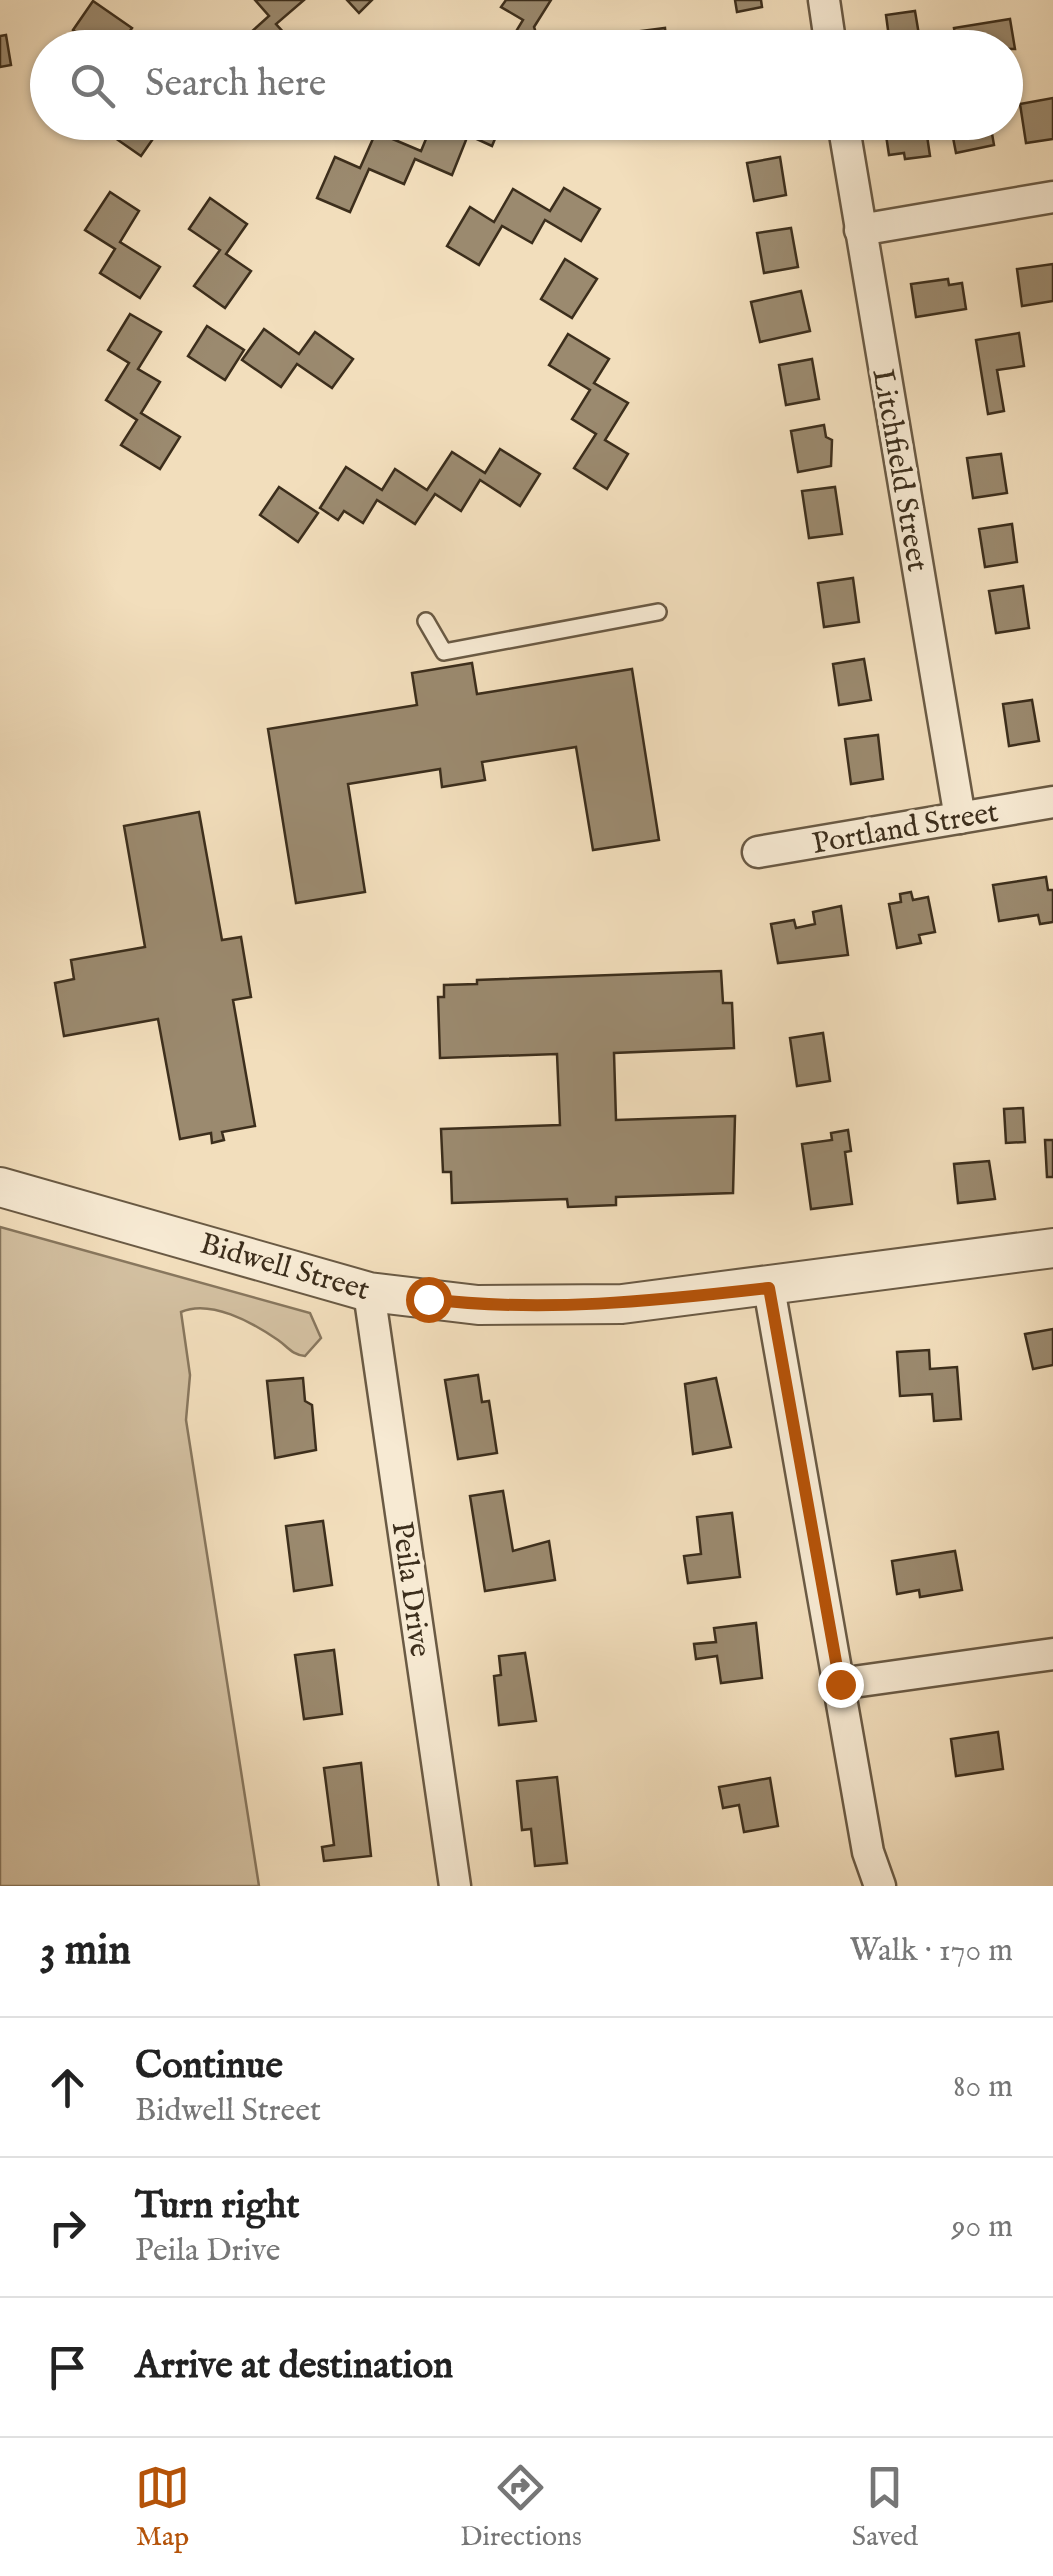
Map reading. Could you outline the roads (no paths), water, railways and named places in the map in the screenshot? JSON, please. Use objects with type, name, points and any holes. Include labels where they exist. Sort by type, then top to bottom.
[{"type":"street","points":[[824,0],[828,30]]},
{"type":"street","name":"Litchfield Street","points":[[846,140],[960,818]]},
{"type":"street","points":[[860,230],[1053,197]]},
{"type":"street","name":"Portland Street","points":[[758,852],[1053,802]]},
{"type":"street","name":"Bidwell Street","points":[[0,1187],[369,1292],[478,1305],[622,1304],[769,1288],[1053,1248]]},
{"type":"street","points":[[769,1288],[868,1852],[880,1886]]},
{"type":"street","name":"Peila Drive","points":[[369,1292],[455,1886]]},
{"type":"street","points":[[840,1684],[1053,1654]]},
{"type":"lane","points":[[426,621],[444,652],[658,612]]}]
